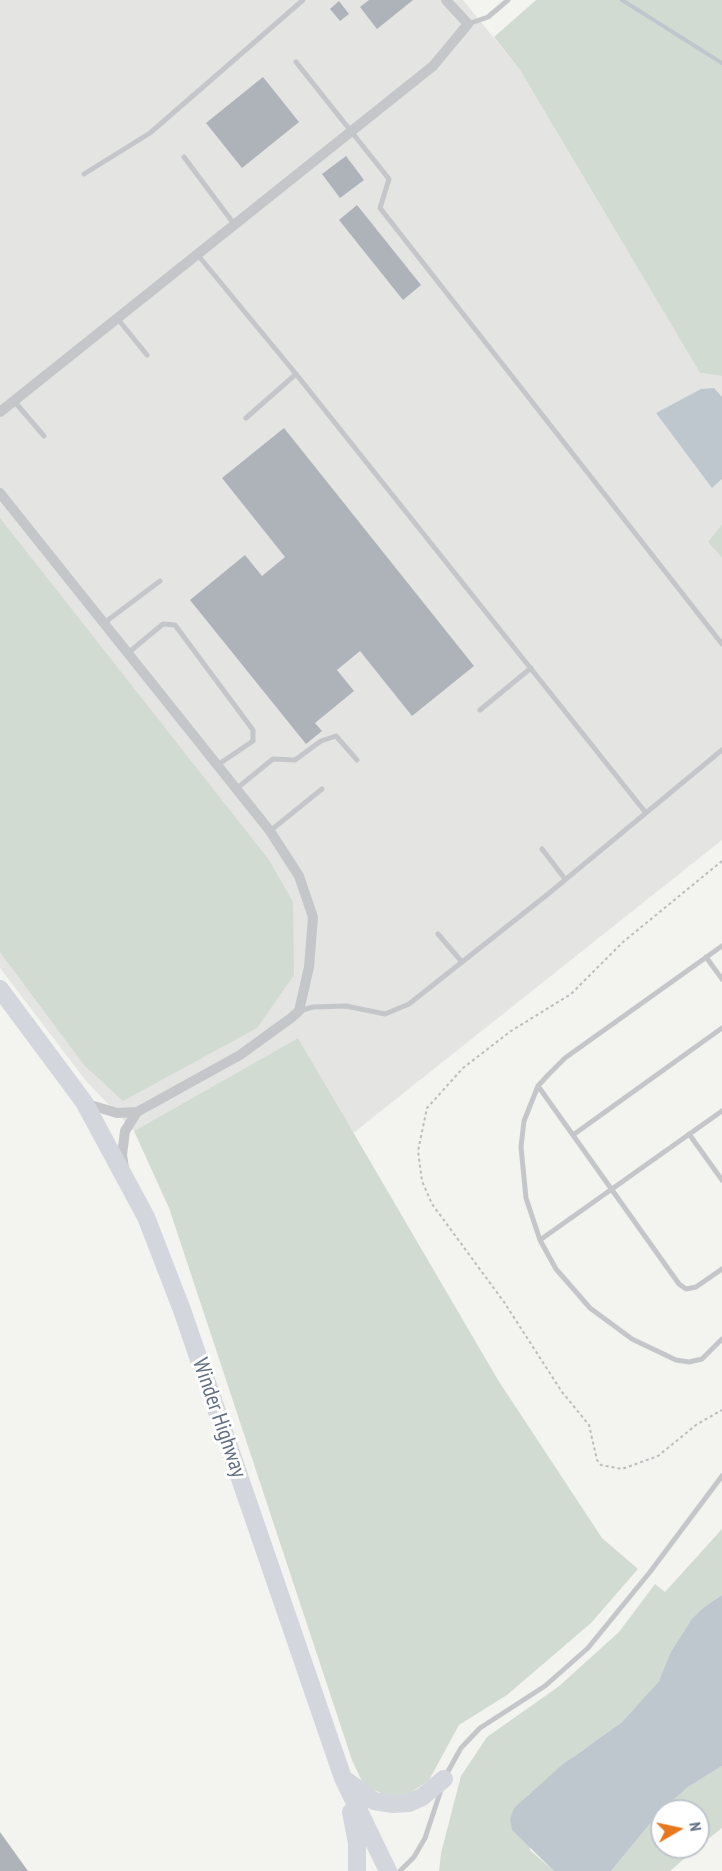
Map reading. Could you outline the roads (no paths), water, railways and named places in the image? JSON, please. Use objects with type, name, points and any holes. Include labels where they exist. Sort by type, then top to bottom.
[{"type":"main road","name":"Winder Highway","points":[[0,989],[84,1102],[146,1216],[182,1310],[343,1778],[388,1871]]},
{"type":"main road","points":[[343,1778],[374,1801],[393,1804],[408,1803],[422,1797],[444,1779]]},
{"type":"main road","points":[[343,1778],[357,1843],[357,1871]]},
{"type":"street","points":[[0,412],[433,66],[468,24],[446,0]]},
{"type":"street","points":[[0,493],[270,831],[299,876],[307,893],[313,917],[309,967],[299,1011],[240,1055],[137,1112],[125,1114],[105,1111],[84,1102]]},
{"type":"street","points":[[124,1174],[122,1143],[129,1122],[137,1112]]},
{"type":"lane","points":[[84,174],[150,133],[303,0]]},
{"type":"lane","points":[[468,24],[488,17],[508,0]]},
{"type":"lane","points":[[296,62],[389,179],[380,208],[722,644]]},
{"type":"lane","points":[[184,157],[234,224]]},
{"type":"lane","points":[[197,254],[296,374],[646,813]]},
{"type":"lane","points":[[117,318],[147,355]]},
{"type":"lane","points":[[246,418],[296,374]]},
{"type":"lane","points":[[14,401],[44,436]]},
{"type":"lane","points":[[104,623],[160,581]]},
{"type":"lane","points":[[128,653],[163,624],[175,625],[253,730],[253,741],[216,766]]},
{"type":"lane","points":[[480,710],[531,668]]},
{"type":"lane","points":[[235,790],[273,759],[295,760],[321,741],[336,736],[357,760]]},
{"type":"lane","points":[[299,1011],[313,1007],[346,1006],[385,1014],[410,1004],[722,750]]},
{"type":"lane","points":[[270,831],[322,789]]},
{"type":"lane","points":[[542,849],[566,879]]},
{"type":"lane","points":[[438,934],[462,962]]},
{"type":"lane","points":[[722,946],[565,1058],[538,1086],[524,1121],[521,1147],[526,1198],[540,1240],[573,1291],[603,1319],[632,1339],[676,1360],[689,1362],[702,1359],[722,1339]]},
{"type":"lane","points":[[706,957],[722,979]]},
{"type":"lane","points":[[573,1135],[722,1028]]},
{"type":"lane","points":[[538,1086],[679,1284],[686,1289],[696,1287],[722,1269]]},
{"type":"lane","points":[[540,1240],[722,1111]]},
{"type":"lane","points":[[689,1134],[722,1180]]},
{"type":"lane","points":[[400,1871],[414,1857],[425,1838],[444,1779],[461,1748],[480,1728],[545,1686],[588,1648],[650,1572],[722,1476]]},
{"type":"waterway","points":[[622,0],[722,63]]}]
